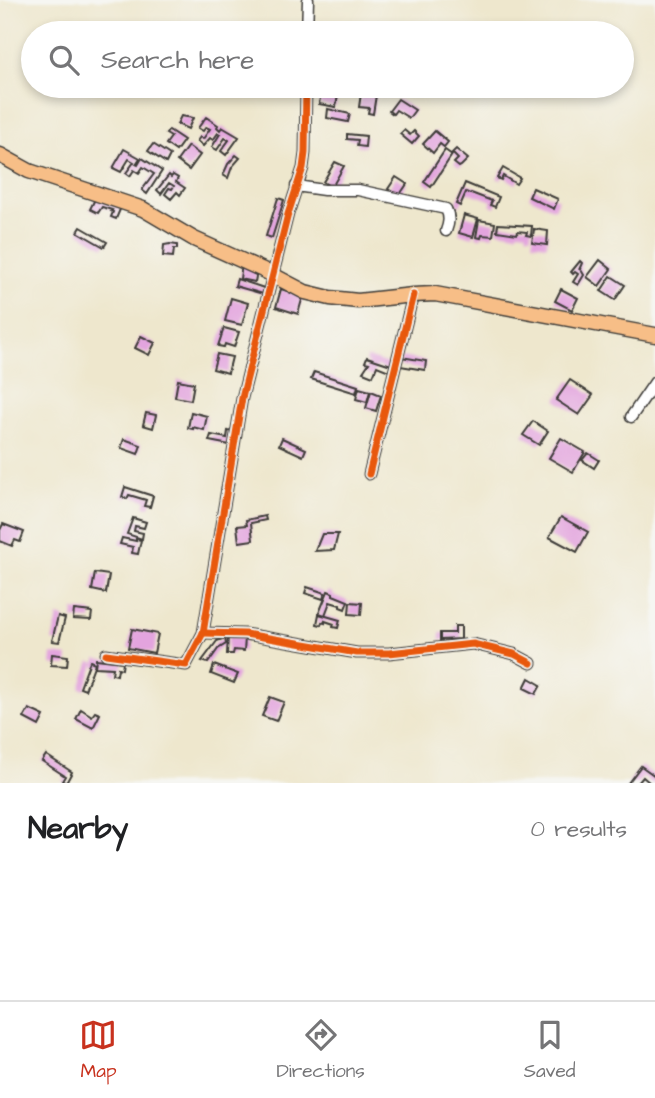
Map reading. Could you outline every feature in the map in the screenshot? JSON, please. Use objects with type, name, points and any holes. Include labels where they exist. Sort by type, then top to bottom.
[{"type":"main road","points":[[0,155],[29,172],[143,209],[194,239],[305,292],[358,301],[435,294],[655,335]]},
{"type":"street","points":[[307,21],[308,0]]},
{"type":"street","points":[[106,654],[186,666],[203,633],[242,398],[296,186],[303,168],[306,98]]},
{"type":"street","points":[[296,186],[324,190],[358,190],[446,209],[449,215],[446,231]]},
{"type":"street","points":[[369,474],[413,295]]},
{"type":"street","points":[[631,417],[655,382]]},
{"type":"street","points":[[203,633],[245,635],[357,653],[389,653],[473,644],[514,654],[531,663]]},
{"type":"building","points":[[320,98],[337,98],[336,107],[319,104]]},
{"type":"building","points":[[360,98],[376,98],[373,114],[368,113],[369,108],[359,107]]},
{"type":"building","points":[[398,99],[415,110],[409,118],[396,110],[393,114],[389,111]]},
{"type":"building","points":[[328,109],[350,114],[348,122],[327,118]]},
{"type":"building","points":[[181,116],[193,118],[188,129],[177,124]]},
{"type":"building","points":[[206,117],[218,125],[220,130],[222,127],[239,137],[226,155],[221,151],[229,140],[225,138],[217,150],[212,147],[220,134],[218,133],[203,146],[197,141],[200,137],[203,139],[210,129],[206,127],[203,131],[198,128]]},
{"type":"building","points":[[169,130],[184,140],[176,151],[166,144],[171,137],[166,134]]},
{"type":"building","points":[[404,130],[410,135],[414,131],[419,136],[412,144],[400,134]]},
{"type":"building","points":[[435,131],[448,142],[444,147],[440,144],[433,153],[423,144]]},
{"type":"building","points":[[347,134],[366,136],[365,147],[357,146],[358,140],[347,139]]},
{"type":"building","points":[[153,144],[170,155],[166,163],[148,151]]},
{"type":"building","points":[[188,146],[200,155],[189,170],[177,161]]},
{"type":"building","points":[[124,149],[140,158],[136,164],[138,165],[142,158],[162,171],[147,194],[142,190],[154,174],[143,167],[139,173],[134,170],[130,176],[126,173],[134,162],[129,159],[121,172],[113,168]]},
{"type":"building","points":[[456,149],[468,159],[459,167],[454,163],[458,159],[452,153]]},
{"type":"building","points":[[445,150],[452,155],[431,187],[424,182]]},
{"type":"building","points":[[236,155],[240,158],[232,167],[228,178],[223,175]]},
{"type":"building","points":[[335,162],[344,166],[332,187],[323,182]]},
{"type":"building","points":[[503,168],[520,178],[516,184],[503,176],[501,180],[497,178]]},
{"type":"building","points":[[169,175],[178,178],[176,182],[185,188],[180,195],[177,192],[171,199],[165,194],[174,186],[169,183],[161,194],[157,190]]},
{"type":"building","points":[[396,177],[407,184],[399,196],[388,189]]},
{"type":"building","points":[[465,183],[499,197],[495,207],[490,205],[492,201],[466,192],[460,206],[456,204]]},
{"type":"building","points":[[533,188],[558,199],[554,209],[529,197]]},
{"type":"building","points":[[96,197],[121,207],[116,219],[111,217],[112,210],[102,207],[98,213],[90,209]]},
{"type":"building","points":[[278,198],[284,200],[272,238],[266,236]]},
{"type":"building","points":[[464,215],[478,219],[473,237],[459,233]]},
{"type":"building","points":[[479,220],[495,223],[493,236],[476,237]]},
{"type":"building","points":[[498,224],[532,226],[531,236],[526,235],[527,232],[518,231],[517,234],[497,231]]},
{"type":"building","points":[[81,227],[107,242],[104,247],[78,232]]},
{"type":"building","points":[[534,229],[548,231],[547,245],[532,243]]},
{"type":"building","points":[[164,245],[177,245],[173,257],[163,256]]},
{"type":"building","points":[[600,260],[611,269],[599,286],[587,277]]},
{"type":"building","points":[[580,261],[582,263],[579,270],[580,268],[584,275],[578,285],[573,282],[578,274],[571,272]]},
{"type":"building","points":[[242,263],[257,271],[255,282],[240,279]]},
{"type":"building","points":[[611,276],[625,285],[615,300],[601,291]]},
{"type":"building","points":[[237,279],[264,288],[263,294],[235,286]]},
{"type":"building","points":[[281,289],[303,296],[298,314],[276,307]]},
{"type":"building","points":[[561,289],[578,298],[572,310],[555,301]]},
{"type":"building","points":[[231,298],[248,303],[242,325],[225,321]]},
{"type":"building","points":[[224,328],[239,332],[234,347],[225,344],[224,347],[218,346]]},
{"type":"building","points":[[141,336],[155,343],[149,355],[135,348]]},
{"type":"building","points":[[217,354],[232,357],[228,373],[213,369]]},
{"type":"building","points":[[367,357],[391,365],[389,371],[377,366],[373,376],[363,372],[369,363],[365,362]]},
{"type":"building","points":[[401,357],[426,361],[425,370],[400,366]]},
{"type":"building","points":[[314,372],[358,386],[356,393],[311,379]]},
{"type":"building","points":[[178,380],[194,383],[191,400],[175,397]]},
{"type":"building","points":[[570,380],[593,395],[579,415],[556,400]]},
{"type":"building","points":[[359,388],[370,391],[367,402],[356,399]]},
{"type":"building","points":[[371,391],[381,395],[376,411],[366,408]]},
{"type":"building","points":[[191,412],[207,416],[204,430],[188,428]]},
{"type":"building","points":[[146,413],[156,415],[153,428],[143,425]]},
{"type":"building","points":[[533,421],[548,431],[539,445],[523,435]]},
{"type":"building","points":[[228,431],[233,432],[230,445],[209,441],[211,435],[227,438]]},
{"type":"building","points":[[282,438],[306,449],[303,456],[279,445]]},
{"type":"building","points":[[561,438],[585,452],[573,472],[549,458]]},
{"type":"building","points":[[124,439],[141,445],[138,454],[121,448]]},
{"type":"building","points":[[588,453],[599,460],[594,468],[582,460]]},
{"type":"building","points":[[125,487],[153,496],[150,507],[144,506],[146,500],[129,495],[127,499],[122,497]]},
{"type":"building","points":[[265,516],[266,520],[251,523],[253,540],[239,542],[237,526],[247,525],[246,520]]},
{"type":"building","points":[[561,517],[588,532],[577,552],[549,537]]},
{"type":"building","points":[[133,518],[146,522],[144,528],[135,526],[134,531],[143,533],[142,539],[127,534]]},
{"type":"building","points":[[3,524],[24,532],[20,542],[15,540],[12,546],[0,541]]},
{"type":"building","points":[[322,534],[338,534],[334,550],[315,551]]},
{"type":"building","points":[[122,538],[141,540],[138,554],[132,553],[133,547],[120,544]]},
{"type":"building","points":[[95,573],[109,575],[106,593],[92,590]]},
{"type":"building","points":[[307,587],[325,593],[323,599],[305,593]]},
{"type":"building","points":[[328,591],[348,601],[345,609],[330,602],[325,615],[319,613]]},
{"type":"building","points":[[350,602],[362,603],[361,615],[349,614]]},
{"type":"building","points":[[74,610],[92,612],[91,620],[73,619]]},
{"type":"building","points":[[319,614],[340,620],[338,628],[325,621],[321,625],[317,624]]},
{"type":"building","points":[[58,616],[65,618],[59,642],[52,641]]},
{"type":"building","points":[[455,626],[461,626],[461,639],[440,640],[440,633],[455,633]]},
{"type":"building","points":[[132,629],[158,634],[154,653],[128,648]]},
{"type":"building","points":[[228,636],[245,638],[244,651],[234,650],[233,654],[227,654]]},
{"type":"building","points":[[225,638],[226,644],[218,649],[208,663],[202,661],[217,641]]},
{"type":"building","points":[[52,654],[68,656],[67,666],[51,665]]},
{"type":"building","points":[[96,659],[123,662],[122,669],[118,668],[117,675],[112,674],[113,668],[95,667]]},
{"type":"building","points":[[90,661],[95,663],[85,690],[80,688]]},
{"type":"building","points":[[214,665],[238,674],[234,683],[211,674]]},
{"type":"building","points":[[529,678],[541,685],[536,694],[524,688]]},
{"type":"building","points":[[270,697],[284,702],[276,721],[262,716]]},
{"type":"building","points":[[29,709],[44,716],[39,726],[24,718]]},
{"type":"building","points":[[81,709],[92,716],[95,712],[100,714],[93,728],[76,719]]},
{"type":"building","points":[[46,755],[72,772],[66,783],[62,781],[65,776],[42,761]]},
{"type":"building","points":[[641,766],[655,776],[655,783],[650,783],[643,777],[638,783],[628,783]]},
{"type":"cycle path","points":[[106,654],[186,665],[203,633],[242,398],[288,214],[303,168],[306,98]]},
{"type":"cycle path","points":[[369,474],[413,295]]},
{"type":"cycle path","points":[[203,633],[245,634],[357,653],[389,653],[473,644],[514,654],[531,663]]}]
